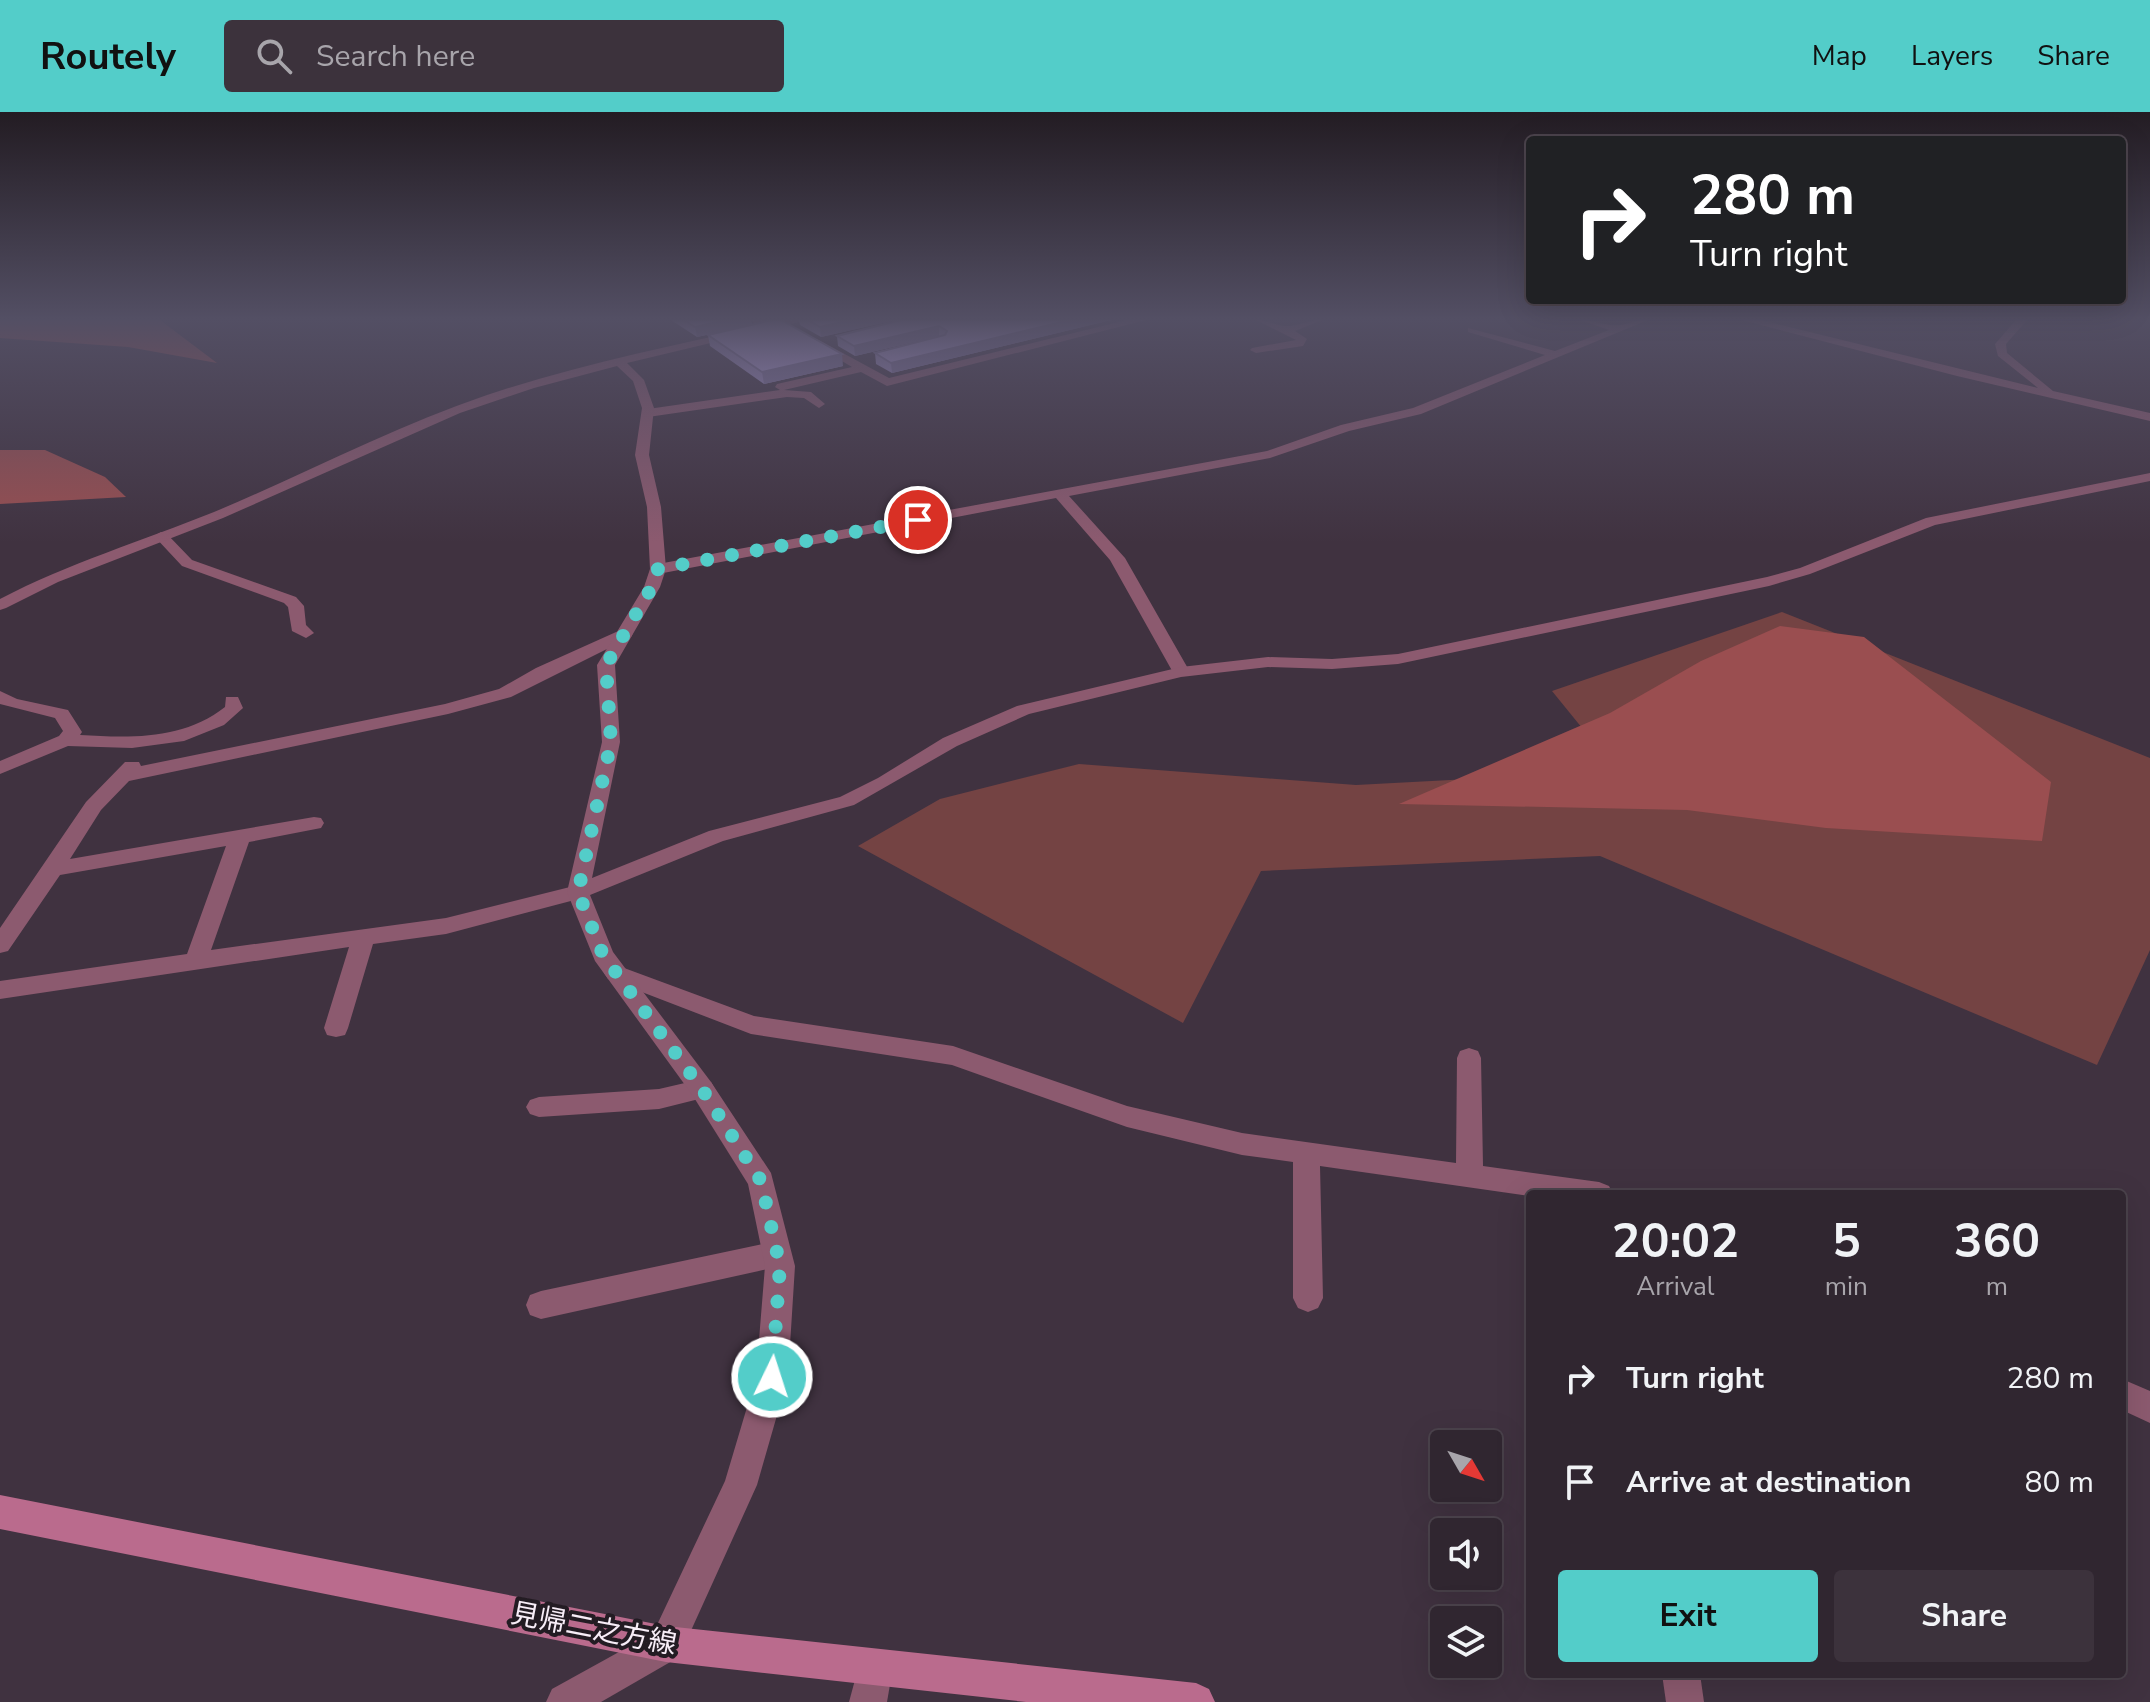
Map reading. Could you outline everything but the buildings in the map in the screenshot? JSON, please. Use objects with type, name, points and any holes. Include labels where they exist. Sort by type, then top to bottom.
[{"type":"main road","name":"見帰二之方線","points":[[0,1512],[871,1684],[1171,1701]]},
{"type":"street","points":[[4,600],[216,516],[449,414],[511,394]]},
{"type":"street","points":[[565,1702],[666,1644],[740,1485],[772,1377],[780,1266],[761,1181],[702,1089],[603,955],[578,892],[611,742],[606,665],[652,587],[658,569],[654,507],[642,455],[648,413],[642,394]]},
{"type":"street","points":[[648,413],[779,394]]},
{"type":"street","points":[[799,394],[807,395],[819,404]]},
{"type":"street","points":[[658,569],[1270,454],[1345,428],[1417,411],[1459,394]]},
{"type":"street","points":[[2048,394],[2150,417]]},
{"type":"street","points":[[0,990],[446,926],[578,892],[716,836],[847,801],[885,782],[950,742],[1023,710],[1181,672],[1268,662],[1332,664],[1398,659],[1769,581],[1805,571],[1931,521],[2150,477]]},
{"type":"street","points":[[1060,494],[1117,558],[1181,672]]},
{"type":"street","points":[[161,536],[187,563],[290,600],[296,606],[298,627],[306,633]]},
{"type":"street","points":[[123,776],[448,709],[505,693],[625,633]]},
{"type":"street","points":[[0,696],[11,703],[62,714],[73,732],[66,740],[0,768]]},
{"type":"street","points":[[66,740],[143,744],[156,741],[207,728],[234,708],[232,701]]},
{"type":"street","points":[[0,945],[93,806],[156,741]]},
{"type":"street","points":[[53,869],[314,823]]},
{"type":"street","points":[[196,961],[240,837]]},
{"type":"street","points":[[336,1028],[364,937]]},
{"type":"street","points":[[616,973],[751,1025],[953,1056],[1127,1116],[1242,1144],[1570,1190]]},
{"type":"street","points":[[1469,1058],[1470,1176]]},
{"type":"street","points":[[539,1107],[659,1099],[702,1089]]},
{"type":"street","points":[[1306,1153],[1308,1298]]},
{"type":"street","points":[[541,1305],[777,1254]]},
{"type":"street","points":[[2126,1396],[2150,1407]]},
{"type":"street","points":[[1682,1678],[1685,1702]]},
{"type":"shaded area","points":[[0,450],[45,450],[105,477],[126,497],[0,504]]},
{"type":"shaded area","points":[[1782,612],[2150,758],[2150,950],[2097,1065],[1600,856],[1261,871],[1183,1023],[858,846],[940,799],[1079,764],[1356,785],[1617,771],[1552,691]]},
{"type":"shaded area","points":[[1780,626],[1864,637],[2051,782],[2042,841],[1826,828],[1687,810],[1399,804],[1610,713],[1701,661]]},
{"type":"route","points":[[772,1377],[780,1266],[761,1181],[702,1089],[603,955],[578,892],[611,742],[606,665],[652,587],[658,569],[918,520]]}]
